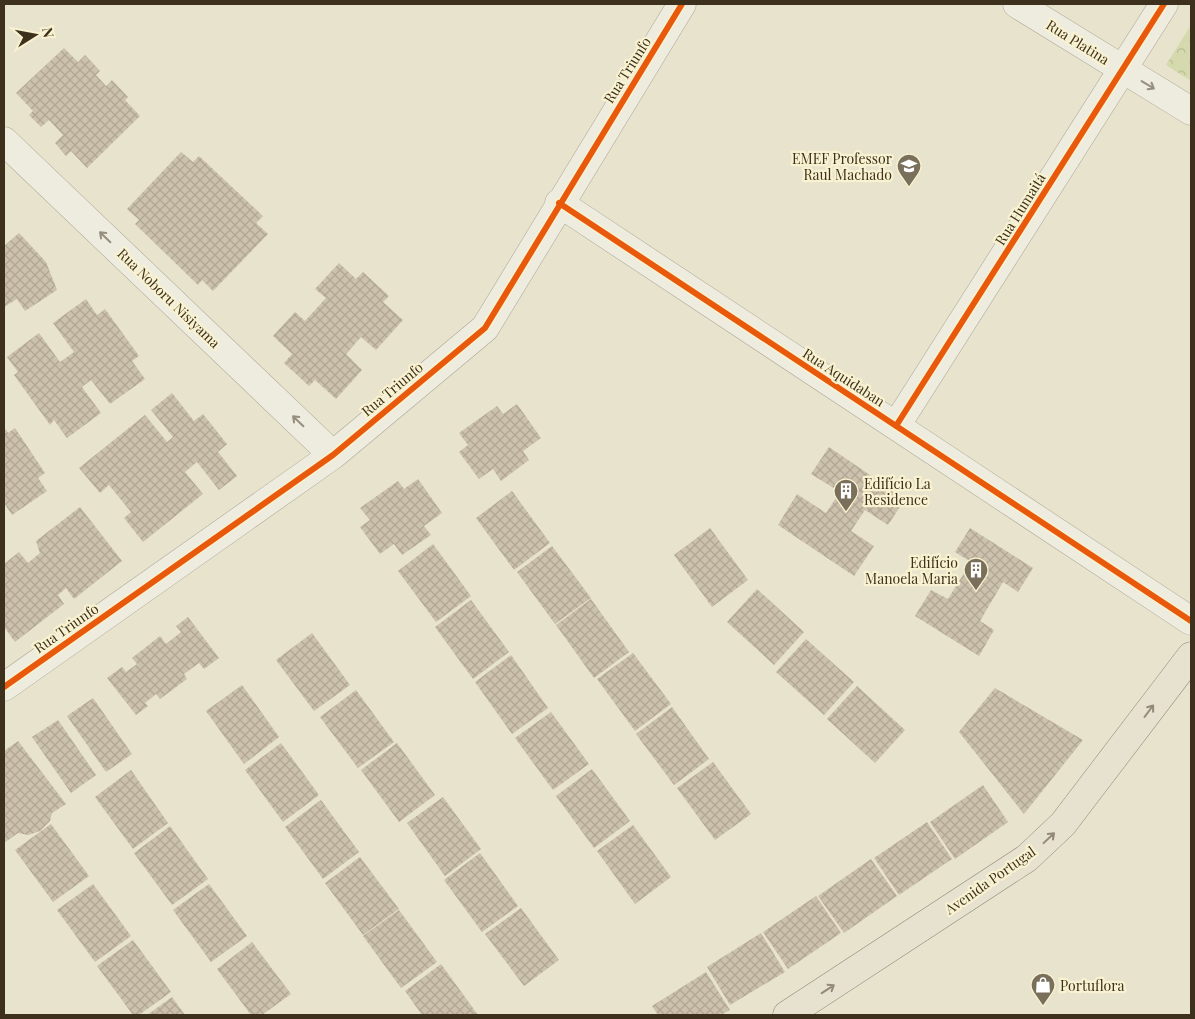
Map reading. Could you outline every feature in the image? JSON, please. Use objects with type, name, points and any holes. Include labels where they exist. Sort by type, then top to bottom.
[{"type":"main road","name":"Avenida Portugal","points":[[787,1015],[1027,858],[1063,824],[1191,656]]},
{"type":"street","name":"Rua Triunfo","points":[[4,687],[334,455],[485,328],[559,203],[682,4]]},
{"type":"street","name":"Rua Platina","points":[[1017,4],[1191,111]]},
{"type":"street","name":"Rua Humaitá","points":[[896,426],[1164,4]]},
{"type":"street","name":"Rua Noboru Nisiyama","points":[[4,141],[334,455]]},
{"type":"street","name":"Rua Aquidaban","points":[[559,203],[1191,621]]},
{"type":"green space","points":[[1191,25],[1191,81],[1166,65]]},
{"type":"building","points":[[64,48],[78,62],[85,55],[100,71],[96,75],[106,86],[112,80],[128,97],[125,100],[140,116],[87,168],[71,151],[66,156],[55,143],[63,135],[49,120],[41,127],[29,115],[33,111],[16,93]]},
{"type":"building","points":[[181,152],[193,162],[199,156],[263,216],[256,223],[268,234],[213,291],[202,280],[198,285],[135,224],[139,220],[127,209]]},
{"type":"building","points":[[19,233],[46,262],[57,290],[25,311],[17,299],[4,307],[4,246]]},
{"type":"building","points":[[339,263],[356,279],[363,272],[389,296],[383,302],[403,320],[376,350],[361,337],[346,354],[362,370],[336,399],[315,380],[309,386],[284,363],[292,354],[273,336],[295,312],[305,321],[326,298],[315,289]]},
{"type":"building","points":[[86,299],[97,315],[105,309],[139,356],[132,361],[145,379],[110,404],[91,380],[82,387],[101,413],[67,438],[54,420],[50,425],[14,375],[18,372],[7,357],[39,333],[60,362],[74,352],[53,323]]},
{"type":"building","points":[[172,393],[194,421],[203,414],[227,444],[218,452],[237,476],[219,490],[197,462],[185,472],[203,494],[143,542],[124,518],[131,512],[109,485],[100,493],[79,468],[145,415],[167,442],[173,437],[151,410]]},
{"type":"building","points":[[517,404],[541,438],[523,451],[529,460],[501,481],[493,469],[479,479],[459,452],[468,445],[459,433],[497,406],[503,414]]},
{"type":"building","points":[[4,427],[8,433],[15,428],[45,473],[38,478],[47,491],[12,515],[4,503]]},
{"type":"building","name":"Edifício La Residence","points":[[829,447],[905,499],[888,525],[865,510],[851,531],[874,546],[854,576],[778,525],[797,494],[826,513],[840,492],[811,474]]},
{"type":"building","points":[[418,479],[442,513],[424,526],[431,535],[402,555],[394,544],[380,554],[360,527],[370,520],[360,508],[398,481],[404,489]]},
{"type":"building","points":[[512,491],[550,543],[514,570],[476,518]]},
{"type":"building","points":[[80,507],[122,561],[74,599],[66,588],[58,595],[64,604],[15,642],[4,627],[4,564],[19,552],[28,563],[40,553],[36,541]]},
{"type":"building","points":[[710,528],[748,580],[712,607],[674,555]]},
{"type":"building","name":"Edifício Manoela Maria","points":[[970,528],[1033,568],[1018,592],[1003,582],[980,621],[994,630],[979,656],[915,616],[931,590],[948,599],[971,562],[955,552]]},
{"type":"building","points":[[433,544],[471,596],[436,622],[398,571]]},
{"type":"building","points":[[552,546],[591,598],[555,624],[517,572]]},
{"type":"building","points":[[757,589],[804,632],[774,665],[727,622]]},
{"type":"building","points":[[591,599],[629,652],[594,678],[556,625]]},
{"type":"building","points":[[471,600],[509,652],[473,679],[435,627]]},
{"type":"building","points":[[188,617],[219,658],[204,669],[199,663],[184,674],[187,679],[160,699],[156,694],[145,703],[148,706],[136,715],[107,678],[122,667],[126,672],[137,664],[132,658],[160,636],[166,644],[181,632],[176,626]]},
{"type":"building","points":[[312,633],[350,685],[314,711],[276,660]]},
{"type":"building","points":[[806,639],[854,682],[824,715],[776,672]]},
{"type":"building","points":[[633,653],[671,704],[635,731],[597,679]]},
{"type":"building","points":[[511,655],[548,708],[512,734],[475,682]]},
{"type":"building","points":[[242,685],[279,737],[244,764],[206,711]]},
{"type":"building","points":[[857,686],[905,730],[875,763],[827,719]]},
{"type":"building","points":[[995,688],[1083,740],[1024,814],[959,732]]},
{"type":"building","points":[[356,690],[394,742],[358,768],[320,717]]},
{"type":"building","points":[[93,698],[132,754],[106,772],[67,716]]},
{"type":"building","points":[[672,707],[709,759],[674,785],[636,734]]},
{"type":"building","points":[[551,712],[589,764],[553,790],[515,738]]},
{"type":"building","points":[[58,720],[96,775],[71,793],[32,737]]},
{"type":"building","points":[[18,741],[66,804],[52,813],[50,821],[40,831],[28,835],[18,833],[4,843],[4,751]]},
{"type":"building","points":[[281,743],[319,795],[283,822],[245,770]]},
{"type":"building","points":[[397,743],[435,795],[399,822],[361,770]]},
{"type":"building","points":[[713,762],[751,814],[715,840],[677,788]]},
{"type":"building","points":[[592,769],[630,821],[594,848],[556,796]]},
{"type":"building","points":[[131,770],[168,823],[133,849],[95,797]]},
{"type":"building","points":[[983,785],[1008,822],[955,859],[930,822]]},
{"type":"building","points":[[443,797],[481,849],[445,876],[407,823]]},
{"type":"building","points":[[321,800],[359,852],[323,879],[285,827]]},
{"type":"building","points":[[927,822],[952,859],[899,895],[874,858]]},
{"type":"building","points":[[51,824],[89,876],[53,902],[15,850]]},
{"type":"building","points":[[633,825],[671,877],[635,904],[597,851]]},
{"type":"building","points":[[170,826],[208,879],[172,905],[134,853]]},
{"type":"building","points":[[480,853],[518,906],[482,932],[444,880]]},
{"type":"building","points":[[360,857],[399,909],[363,935],[325,883]]},
{"type":"building","points":[[871,859],[897,896],[844,933],[818,896]]},
{"type":"building","points":[[93,884],[131,936],[95,962],[57,910]]},
{"type":"building","points":[[209,884],[247,936],[211,962],[173,910]]},
{"type":"building","points":[[816,896],[841,933],[788,969],[763,932]]},
{"type":"building","points":[[521,908],[559,960],[524,986],[485,934]]},
{"type":"building","points":[[399,910],[437,962],[401,988],[363,936]]},
{"type":"building","points":[[761,933],[785,972],[730,1005],[707,967]]},
{"type":"building","points":[[133,940],[171,992],[139,1015],[133,1015],[97,966]]},
{"type":"building","points":[[252,942],[291,994],[262,1015],[251,1015],[217,969]]},
{"type":"building","points":[[441,964],[478,1015],[422,1015],[405,991]]},
{"type":"building","points":[[706,972],[730,1010],[721,1015],[658,1015],[652,1006]]},
{"type":"building","points":[[172,997],[185,1015],[147,1015]]},
{"type":"cycle path","points":[[4,687],[333,455],[485,328],[682,4]]},
{"type":"cycle path","points":[[896,426],[1164,4]]},
{"type":"cycle path","points":[[559,203],[1191,621]]},
{"type":"place","name":"EMEF Professor Raul Machado","points":[[909,187]]},
{"type":"place","name":"Edifício La Residence","points":[[846,512]]},
{"type":"place","name":"Edifício Manoela Maria","points":[[976,591]]},
{"type":"place","name":"Portuflora","points":[[1043,1006]]}]
